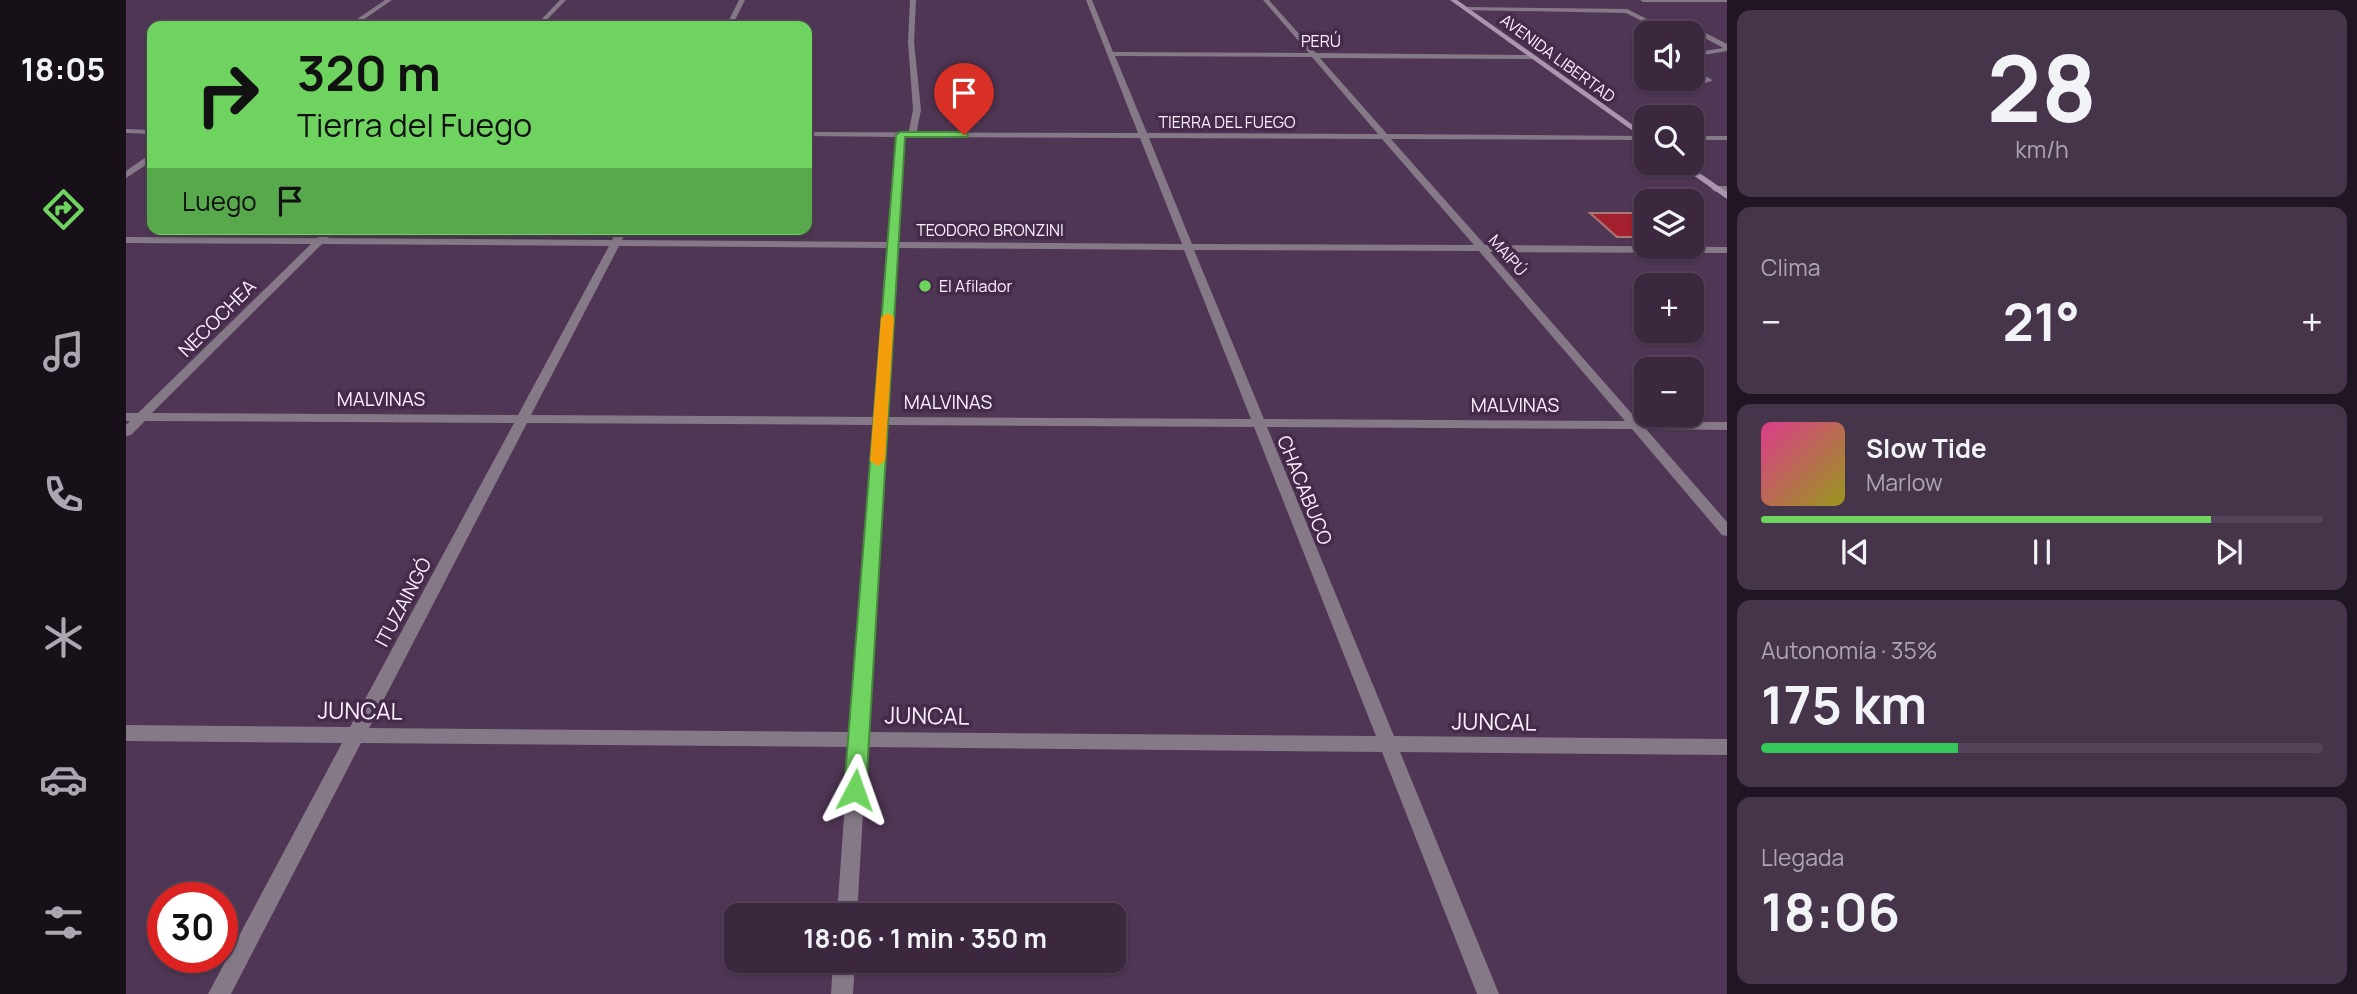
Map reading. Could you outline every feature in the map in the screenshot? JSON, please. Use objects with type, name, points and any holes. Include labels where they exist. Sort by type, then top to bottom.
[{"type":"main road","name":"AVENIDA LIBERTAD","points":[[1453,0],[1634,129]]},
{"type":"main road","points":[[1697,175],[1727,196]]},
{"type":"street","points":[[358,21],[389,0]]},
{"type":"street","points":[[543,21],[564,0]]},
{"type":"street","points":[[732,21],[742,0]]},
{"type":"street","points":[[848,903],[893,245],[906,135],[917,110],[911,42],[913,0]]},
{"type":"street","name":"CHACABUCO","points":[[1089,0],[1488,994]]},
{"type":"street","name":"MAIPÚ","points":[[1266,0],[1634,424]]},
{"type":"street","points":[[1643,0],[1727,0]]},
{"type":"street","points":[[1466,9],[1627,11],[1646,21],[1686,25],[1727,48]]},
{"type":"street","points":[[1704,53],[1727,48]]},
{"type":"street","name":"PERÚ","points":[[1110,54],[1532,57]]},
{"type":"street","points":[[1704,77],[1708,80]]},
{"type":"street","points":[[126,131],[147,131]]},
{"type":"street","name":"TIERRA DEL FUEGO","points":[[812,134],[1634,138]]},
{"type":"street","points":[[1704,138],[1727,138]]},
{"type":"street","points":[[126,175],[147,160]]},
{"type":"street","points":[[1716,189],[1727,189]]},
{"type":"street","name":"NECOCHEA","points":[[126,432],[326,235]]},
{"type":"street","name":"TEODORO BRONZINI","points":[[126,240],[320,241],[620,236],[893,245],[1727,250]]},
{"type":"street","name":"ITUZAINGÓ","points":[[219,994],[620,236]]},
{"type":"street","name":"MALVINAS","points":[[126,417],[1634,425]]},
{"type":"street","name":"MALVINAS","points":[[1704,426],[1727,426]]},
{"type":"street","name":"MAIPÚ","points":[[1637,427],[1727,531]]},
{"type":"street","name":"JUNCAL","points":[[126,733],[1727,747]]},
{"type":"street","points":[[842,994],[843,973]]},
{"type":"building","points":[[1590,213],[1634,213],[1634,237],[1617,237]]},
{"type":"slow traffic","points":[[878,461],[888,317]]},
{"type":"place","name":"El Afilador","points":[[925,286]]},
{"type":"route","points":[[855,790],[900,135],[964,135]]}]
